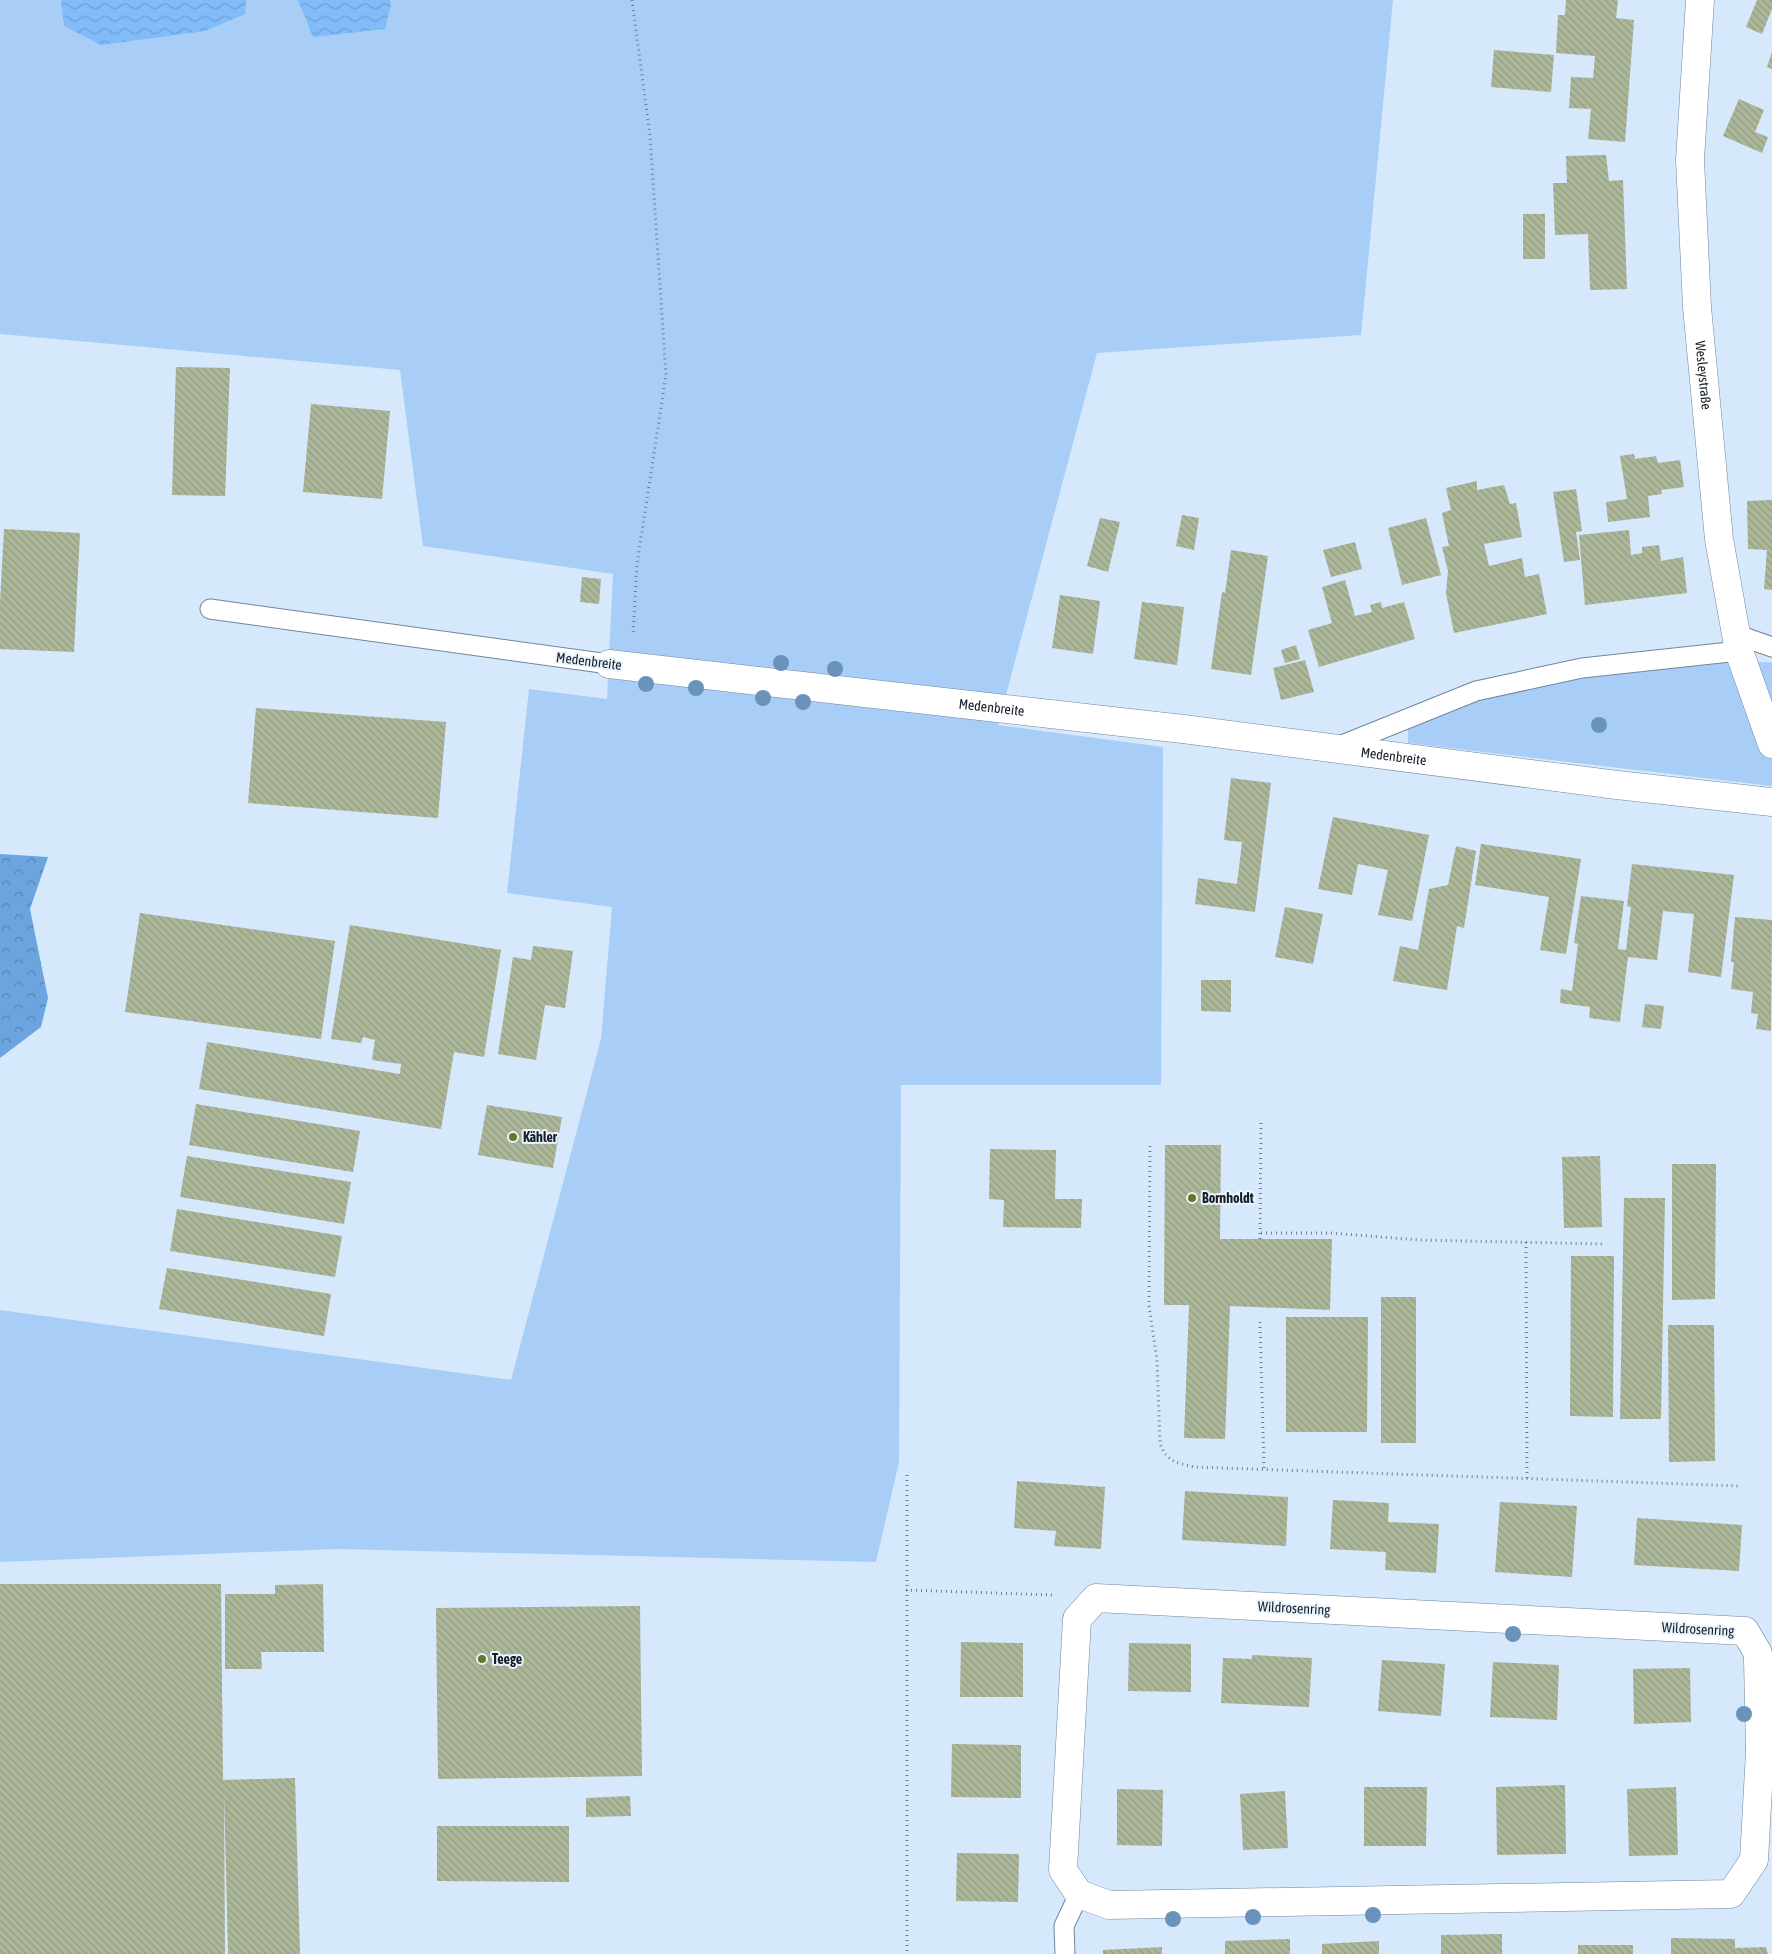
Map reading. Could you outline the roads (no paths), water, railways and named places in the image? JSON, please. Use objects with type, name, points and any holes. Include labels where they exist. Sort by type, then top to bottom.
[{"type":"street","name":"Wesleystraße","points":[[1700,0],[1690,160],[1697,307],[1719,539],[1737,642],[1772,744]]},
{"type":"street","name":"Medenbreite","points":[[620,666],[1016,709],[1617,785],[1772,802]]},
{"type":"street","name":"Wildrosenring","points":[[1096,1598],[1745,1632],[1758,1653],[1766,1753],[1754,1860],[1731,1894],[1110,1905],[1079,1894],[1063,1870],[1077,1619],[1096,1598]]},
{"type":"lane","name":"Medenbreite","points":[[210,609],[620,666]]},
{"type":"lane","points":[[1334,748],[1476,692],[1582,668],[1737,642],[1772,647]]},
{"type":"lane","points":[[1065,1954],[1064,1926],[1079,1894]]},
{"type":"water","points":[[61,0],[246,0],[245,14],[205,31],[101,45],[64,26]]},
{"type":"water","points":[[298,0],[390,0],[391,4],[385,29],[313,37]]},
{"type":"place","name":"Kähler","points":[[513,1137]]},
{"type":"place","name":"Bornholdt","points":[[1192,1198]]},
{"type":"place","name":"Teege","points":[[482,1659]]}]
